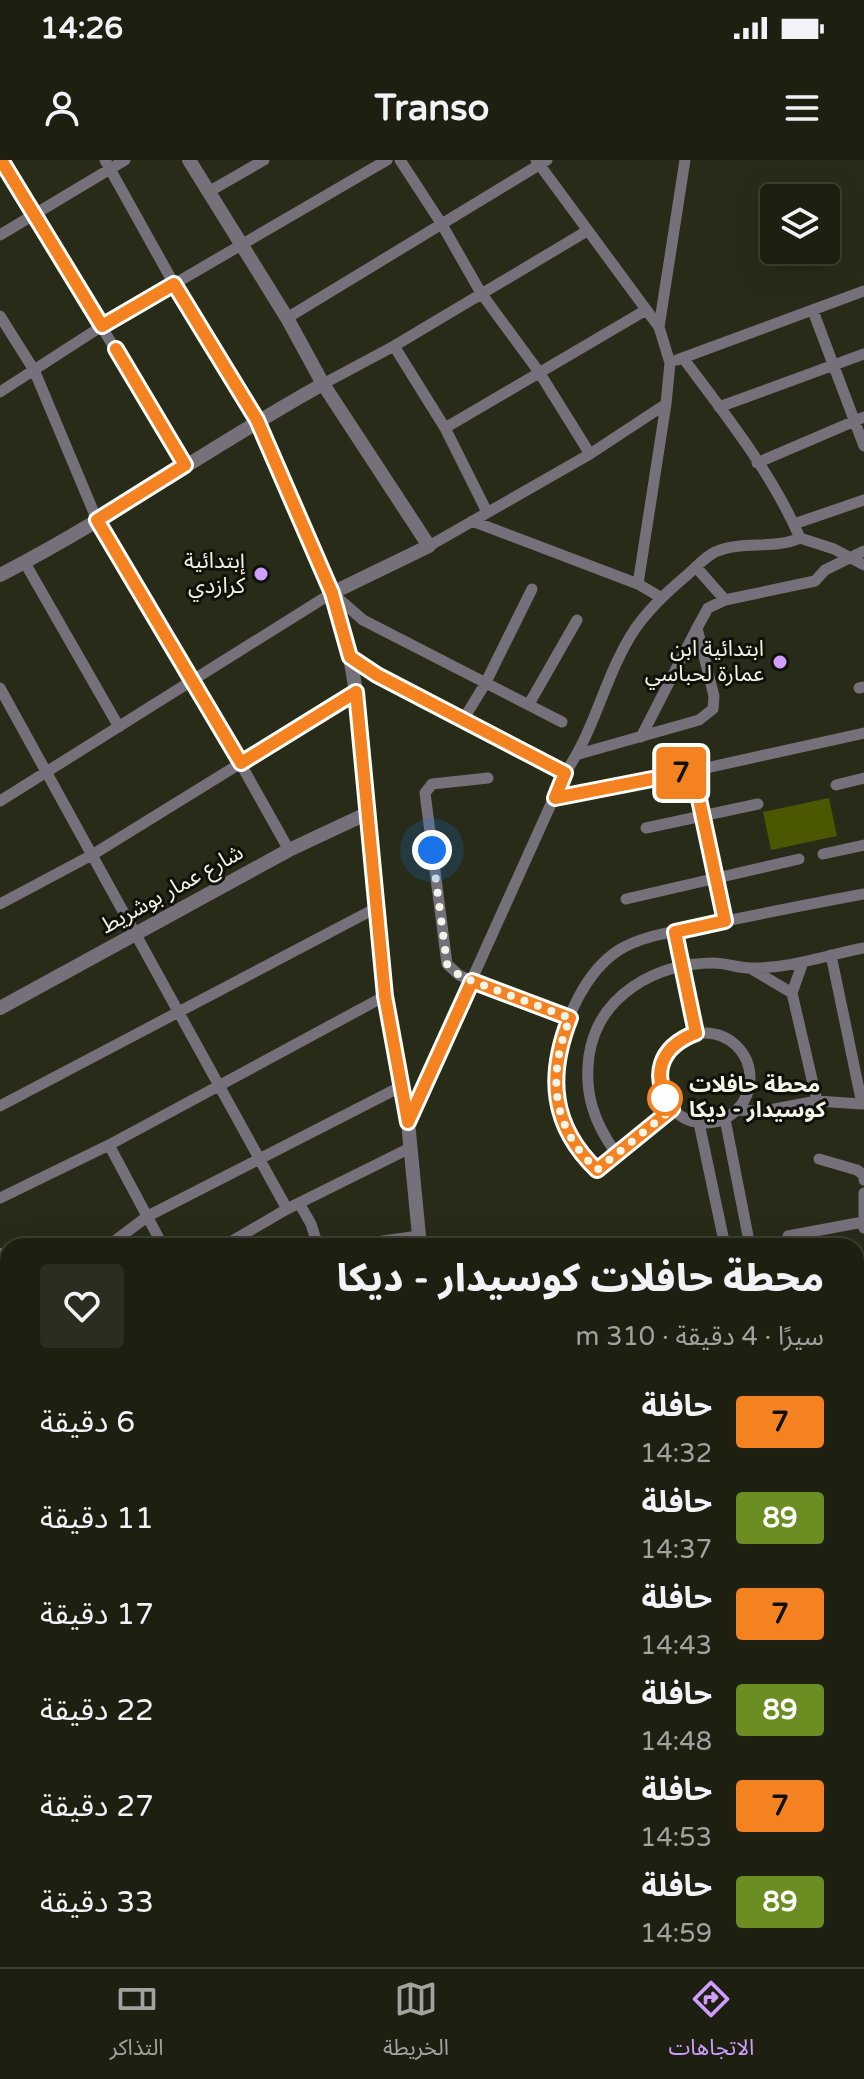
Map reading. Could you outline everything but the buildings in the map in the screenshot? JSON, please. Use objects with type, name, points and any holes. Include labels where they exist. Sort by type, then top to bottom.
[{"type":"street","points":[[1,160],[185,465]]},
{"type":"street","points":[[0,235],[107,164],[125,160]]},
{"type":"street","points":[[189,160],[287,318],[323,384],[429,546]]},
{"type":"street","points":[[210,191],[264,160]]},
{"type":"street","points":[[0,392],[102,326],[387,160]]},
{"type":"street","points":[[400,160],[481,293],[539,372],[590,454]]},
{"type":"street","points":[[659,327],[685,160]]},
{"type":"street","points":[[287,318],[541,162],[587,231],[659,327],[670,363],[638,584]]},
{"type":"street","points":[[107,164],[174,284],[257,420],[332,593],[350,657],[356,692],[385,996],[408,1122],[420,1238]]},
{"type":"street","points":[[0,575],[97,520],[257,420],[394,346],[587,231]]},
{"type":"street","points":[[670,363],[864,291]]},
{"type":"street","points":[[445,428],[646,310]]},
{"type":"street","points":[[813,311],[833,364],[860,419],[864,446]]},
{"type":"street","points":[[0,316],[34,370],[97,520],[193,679],[289,850]]},
{"type":"street","points":[[394,346],[445,428],[487,512]]},
{"type":"street","points":[[719,407],[864,354]]},
{"type":"street","points":[[683,358],[786,507],[800,538]]},
{"type":"street","points":[[0,801],[332,593],[429,546],[590,454],[666,404]]},
{"type":"street","points":[[757,463],[860,419]]},
{"type":"street","points":[[794,524],[864,500]]},
{"type":"street","points":[[472,521],[638,584],[662,598]]},
{"type":"street","points":[[408,1122],[565,773],[579,754],[635,630],[662,598],[715,553],[733,548],[786,544],[800,538],[853,557],[864,565]]},
{"type":"street","points":[[641,737],[708,608],[725,600],[815,581],[825,570],[864,551]]},
{"type":"street","points":[[25,563],[119,727]]},
{"type":"street","points":[[696,567],[725,600]]},
{"type":"street","points":[[463,720],[485,684],[532,589]]},
{"type":"street","points":[[332,593],[363,620],[562,722]]},
{"type":"street","points":[[529,704],[577,620]]},
{"type":"street","points":[[579,754],[699,720],[713,709],[714,696],[697,628]]},
{"type":"street","points":[[350,657],[565,773]]},
{"type":"street","points":[[0,688],[287,1209]]},
{"type":"street","points":[[0,904],[92,855],[356,692]]},
{"type":"street","points":[[555,798],[864,733]]},
{"type":"street","points":[[693,771],[725,921]]},
{"type":"street","points":[[488,778],[439,782],[432,784],[425,793],[447,964],[472,981],[570,1018]]},
{"type":"street","points":[[836,785],[864,778]]},
{"type":"street","points":[[646,828],[758,804]]},
{"type":"street","name":"شارع عمار بوشريط","points":[[0,1008],[289,850],[368,813]]},
{"type":"street","points":[[823,854],[864,845]]},
{"type":"street","points":[[626,899],[799,859]]},
{"type":"street","points":[[672,1109],[597,1170],[580,1153],[559,1110],[556,1062],[570,1018],[585,987],[609,958],[629,945],[675,932],[864,894]]},
{"type":"street","points":[[0,1106],[378,907]]},
{"type":"street","points":[[675,932],[696,1033]]},
{"type":"street","points":[[616,1153],[593,1115],[587,1082],[590,1049],[609,1009],[624,993],[662,970],[683,965],[716,963],[750,968],[803,962],[864,948]]},
{"type":"street","points":[[738,1110],[764,1111],[817,1101],[862,1104],[831,955]]},
{"type":"street","points":[[803,962],[792,993],[817,1101]]},
{"type":"street","points":[[750,968],[792,993]]},
{"type":"street","points":[[0,1198],[218,1088],[385,996]]},
{"type":"street","points":[[710,1032],[736,1044],[750,1069],[746,1098],[738,1110],[712,1123],[689,1120],[672,1109],[660,1084],[664,1057],[672,1046],[696,1033],[710,1032]]},
{"type":"street","points":[[119,1238],[148,1216],[402,1086]]},
{"type":"street","points":[[725,1119],[748,1238]]},
{"type":"street","points":[[699,1123],[723,1238]]},
{"type":"street","points":[[109,1145],[159,1238]]},
{"type":"street","points":[[239,1238],[287,1209],[410,1148]]},
{"type":"street","points":[[819,1159],[857,1170],[864,1175],[864,1180]]},
{"type":"street","points":[[788,1236],[863,1225],[864,1193]]},
{"type":"street","points":[[299,1203],[315,1238]]},
{"type":"green space","points":[[829,798],[837,836],[771,850],[763,812]]},
{"type":"bus line","name":"7","points":[[1,160],[102,326],[174,284],[257,420],[332,593],[350,657],[377,675],[565,773],[555,798],[693,771],[725,921],[675,932],[696,1033],[672,1046],[664,1057],[660,1084],[672,1109],[597,1170],[580,1153],[559,1110],[556,1062],[570,1018],[472,981],[408,1122],[385,996],[356,692],[241,763],[97,520],[185,465],[116,349]]},
{"type":"place","name":"إبتدائية كرازدي","points":[[261,574]]},
{"type":"place","name":"ابتدائية ابن عمارة لحباسي","points":[[780,662]]},
{"type":"place","name":"محطة حافلات كوسيدار - ديكا","points":[[665,1098]]},
{"type":"route","points":[[432,850],[447,964],[472,981],[570,1018],[556,1062],[556,1088],[559,1110],[580,1153],[597,1170],[672,1109],[665,1098]]}]
